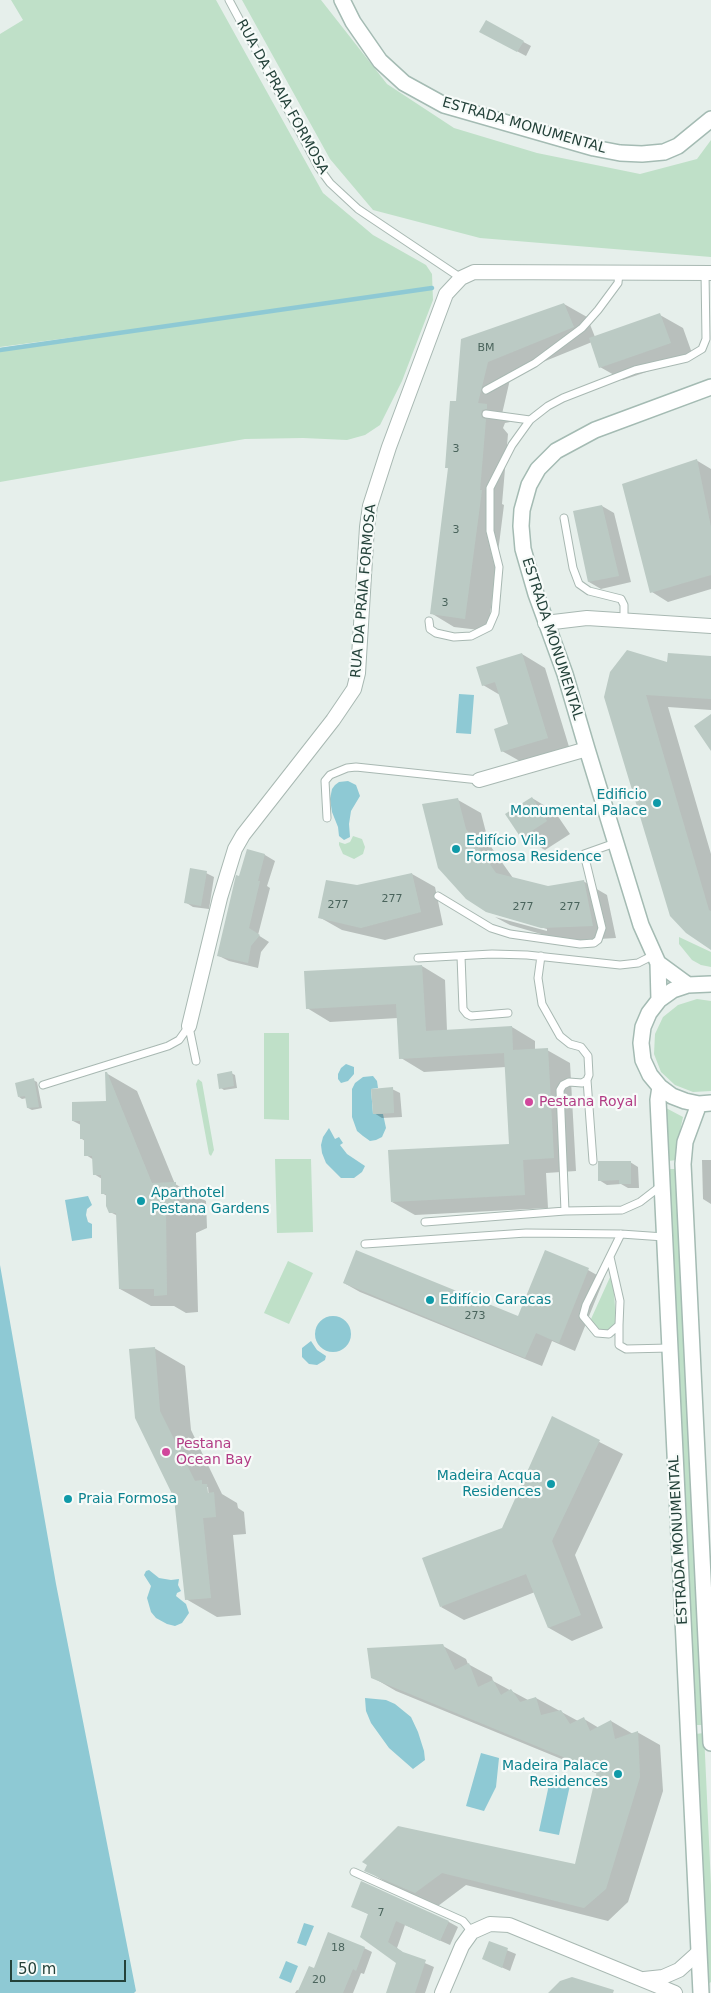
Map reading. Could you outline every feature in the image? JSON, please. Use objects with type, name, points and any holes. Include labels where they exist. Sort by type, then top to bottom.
[{"type":"main road","name":"ESTRADA MONUMENTAL","points":[[342,0],[353,22],[380,61],[404,83],[444,105],[594,148],[620,153],[664,152],[678,146],[711,119]]},
{"type":"main road","name":"ESTRADA MONUMENTAL","points":[[659,1000],[656,959],[641,925],[565,674],[545,623],[527,563],[521,526],[524,498],[529,485],[538,470],[556,450],[578,437],[711,387]]},
{"type":"main road","points":[[656,959],[688,984]]},
{"type":"main road","points":[[705,1103],[678,1099],[660,1087],[650,1075],[643,1060],[641,1044],[643,1027],[649,1013],[659,1000],[673,990],[688,984],[711,984]]},
{"type":"main road","name":"ESTRADA MONUMENTAL","points":[[660,1087],[658,1100],[664,1237],[701,1993]]},
{"type":"main road","name":"ESTRADA MONUMENTAL","points":[[705,1103],[685,1142],[683,1164],[708,1627],[711,1743]]},
{"type":"street","points":[[461,278],[480,272],[708,273]]},
{"type":"street","name":"RUA DA PRAIA FORMOSA","points":[[189,1026],[220,898],[236,849],[243,835],[333,720],[354,689],[358,673],[370,506],[389,447],[446,294],[461,278]]},
{"type":"street","points":[[545,623],[588,618],[711,626]]},
{"type":"street","points":[[479,780],[586,748]]},
{"type":"street","points":[[442,1993],[462,1946],[472,1932],[490,1924],[509,1925],[675,1993]]},
{"type":"street","points":[[643,1979],[663,1977],[679,1970],[699,1952]]},
{"type":"lane","name":"RUA DA PRAIA FORMOSA","points":[[229,0],[319,168],[330,183],[358,209],[461,278]]},
{"type":"lane","points":[[486,390],[535,363],[582,328],[618,283],[619,273]]},
{"type":"lane","points":[[429,620],[430,629],[436,634],[454,637],[471,636],[489,627],[494,619],[499,567],[490,531],[490,488],[512,445],[530,420],[548,406],[563,398],[635,370],[687,358],[702,349],[706,339],[708,273]]},
{"type":"lane","points":[[486,414],[530,420]]},
{"type":"lane","points":[[564,518],[573,568],[579,584],[589,591],[621,599],[624,605],[624,621]]},
{"type":"lane","points":[[327,818],[325,781],[330,775],[347,768],[356,767],[479,780]]},
{"type":"lane","points":[[438,896],[491,928],[510,934],[580,944],[594,943],[598,940],[602,928],[584,854],[616,843]]},
{"type":"lane","points":[[418,958],[492,954],[541,956],[620,965],[656,959]]},
{"type":"lane","points":[[461,956],[463,1009],[467,1014],[471,1016],[508,1013]]},
{"type":"lane","points":[[541,956],[538,978],[542,1004],[560,1036],[570,1044],[581,1047],[588,1056],[589,1075],[587,1080],[593,1161]]},
{"type":"lane","points":[[189,1026],[196,1061]]},
{"type":"lane","points":[[43,1085],[168,1046],[179,1040],[189,1026]]},
{"type":"lane","points":[[565,1212],[560,1090],[563,1084],[568,1082],[582,1083],[587,1080]]},
{"type":"lane","points":[[425,1222],[622,1210],[640,1202],[662,1185]]},
{"type":"lane","points":[[365,1244],[526,1233],[621,1234],[664,1237]]},
{"type":"lane","points":[[619,1325],[609,1334],[596,1333],[583,1316],[586,1305],[621,1234]]},
{"type":"lane","points":[[610,1257],[620,1301],[619,1345],[626,1349],[670,1348]]},
{"type":"lane","points":[[354,1872],[463,1921],[472,1932]]},
{"type":"green space","points":[[11,0],[216,0],[323,193],[373,235],[426,265],[432,274],[433,300],[402,381],[380,425],[365,435],[347,440],[303,438],[245,439],[0,482],[0,348],[98,334],[0,347],[0,34],[23,20]]},
{"type":"green space","points":[[242,0],[321,0],[387,84],[454,128],[537,153],[640,174],[697,159],[711,140],[711,257],[480,238],[373,210],[330,159]]},
{"type":"green space","points":[[353,836],[362,839],[365,847],[363,854],[354,859],[343,854],[339,845],[339,842],[345,844],[350,842]]},
{"type":"green space","points":[[679,937],[711,952],[711,967],[701,965],[692,960],[679,944]]},
{"type":"green space","points":[[697,999],[711,1001],[711,1091],[693,1092],[675,1085],[661,1072],[654,1054],[655,1034],[663,1017],[678,1005]]},
{"type":"green space","points":[[264,1033],[289,1033],[289,1120],[264,1119]]},
{"type":"green space","points":[[198,1079],[202,1082],[214,1150],[211,1156],[209,1154],[196,1084]]},
{"type":"green space","points":[[666,1108],[683,1117],[677,1145],[677,1160],[668,1161]]},
{"type":"green space","points":[[275,1159],[311,1159],[313,1232],[277,1233]]},
{"type":"green space","points":[[668,1169],[676,1169],[703,1725],[694,1725]]},
{"type":"green space","points":[[288,1261],[313,1273],[289,1324],[264,1313]]},
{"type":"green space","points":[[611,1275],[613,1278],[616,1322],[611,1331],[602,1332],[592,1324],[591,1319]]},
{"type":"green space","points":[[704,1733],[711,1885],[711,1982],[708,1984],[695,1734]]},
{"type":"water","points":[[459,694],[474,695],[471,734],[456,733]]},
{"type":"water","points":[[348,781],[356,785],[360,796],[351,811],[350,837],[344,840],[339,836],[330,799],[335,785],[339,782]]},
{"type":"water","points":[[346,1064],[354,1067],[354,1074],[348,1081],[341,1083],[338,1079],[338,1074]]},
{"type":"water","points":[[373,1076],[377,1081],[378,1088],[371,1089],[373,1114],[383,1114],[386,1128],[382,1137],[370,1141],[357,1131],[352,1117],[352,1089],[355,1083],[363,1077]]},
{"type":"water","points":[[329,1128],[335,1139],[339,1137],[343,1143],[340,1145],[347,1154],[365,1166],[362,1172],[354,1178],[341,1178],[326,1163],[321,1145],[323,1137]]},
{"type":"water","points":[[88,1196],[92,1205],[87,1209],[86,1215],[88,1222],[92,1224],[92,1238],[72,1241],[65,1200]]},
{"type":"water","points":[[0,1265],[56,1584],[136,1991],[134,1993],[0,1993]]},
{"type":"water","points":[[333,1316],[340,1317],[346,1321],[350,1327],[350,1341],[346,1347],[340,1351],[333,1352],[326,1351],[320,1347],[316,1341],[315,1334],[316,1327],[320,1321],[326,1317]]},
{"type":"water","points":[[311,1341],[317,1350],[326,1356],[325,1360],[317,1365],[309,1364],[302,1357],[302,1348]]},
{"type":"water","points":[[149,1570],[159,1578],[179,1579],[178,1585],[181,1591],[176,1596],[186,1604],[189,1613],[182,1623],[175,1626],[167,1624],[156,1618],[151,1612],[147,1598],[151,1586],[144,1575]]},
{"type":"water","points":[[365,1698],[386,1700],[395,1704],[411,1717],[418,1732],[425,1760],[413,1769],[389,1748],[371,1723],[366,1711]]},
{"type":"water","points":[[481,1753],[499,1758],[496,1787],[484,1811],[466,1806]]},
{"type":"water","points":[[550,1780],[570,1785],[559,1835],[539,1831]]},
{"type":"water","points":[[304,1923],[314,1926],[306,1946],[297,1943]]},
{"type":"water","points":[[286,1961],[298,1966],[291,1983],[279,1978]]},
{"type":"building","points":[[486,20],[524,41],[517,52],[479,32]]},
{"type":"building","points":[[564,303],[574,327],[488,362],[478,403],[487,404],[487,409],[482,410],[481,414],[482,418],[486,419],[480,490],[482,490],[465,619],[430,614],[448,468],[445,468],[450,401],[456,401],[461,339]]},
{"type":"building","points":[[660,313],[671,343],[599,368],[589,338]]},
{"type":"building","points":[[697,459],[711,527],[711,575],[650,593],[622,484]]},
{"type":"building","points":[[602,505],[619,576],[588,582],[573,511]]},
{"type":"building","name":"Edificio Monumental Palace","points":[[627,650],[667,662],[668,653],[711,656],[711,699],[646,695],[709,910],[711,911],[711,950],[686,933],[670,916],[604,697],[610,672]]},
{"type":"building","points":[[522,653],[548,738],[501,752],[494,729],[508,724],[495,682],[482,686],[476,667]]},
{"type":"building","points":[[711,714],[711,751],[694,726]]},
{"type":"building","points":[[532,797],[547,821],[521,838],[505,814]]},
{"type":"building","name":"Edifício Vila Formosa Residence","points":[[458,798],[466,829],[496,873],[548,886],[584,880],[593,926],[541,928],[486,912],[466,899],[438,868],[422,804]]},
{"type":"building","points":[[247,849],[265,854],[249,928],[260,935],[251,946],[248,963],[217,956],[236,875],[239,876]]},
{"type":"building","points":[[190,868],[207,871],[201,906],[184,903]]},
{"type":"building","points":[[412,873],[421,912],[361,928],[318,918],[326,880],[357,885]]},
{"type":"building","name":"Pestana Royal","points":[[422,965],[426,1031],[512,1026],[513,1050],[548,1048],[554,1158],[523,1160],[525,1195],[391,1202],[388,1150],[509,1144],[504,1053],[399,1059],[396,1004],[306,1009],[304,971]]},
{"type":"building","points":[[232,1071],[234,1086],[219,1089],[217,1074]]},
{"type":"building","name":"Aparthotel Pestana Gardens","points":[[105,1072],[107,1072],[152,1183],[176,1182],[176,1210],[166,1216],[167,1295],[154,1296],[154,1289],[119,1289],[116,1213],[109,1213],[106,1206],[106,1194],[101,1194],[101,1175],[93,1175],[92,1156],[84,1156],[84,1139],[80,1139],[80,1121],[72,1121],[72,1102],[106,1101]]},
{"type":"building","points":[[34,1078],[39,1107],[27,1108],[25,1096],[18,1097],[15,1083]]},
{"type":"building","points":[[393,1087],[394,1113],[373,1114],[371,1089]]},
{"type":"building","points":[[598,1161],[631,1161],[631,1184],[619,1184],[619,1180],[598,1181]]},
{"type":"building","name":"Edifício Caracas","points":[[356,1250],[518,1316],[545,1250],[589,1268],[559,1343],[536,1333],[525,1358],[343,1283]]},
{"type":"building","name":"Pestana Ocean Bay","points":[[155,1347],[160,1411],[195,1481],[202,1480],[202,1484],[207,1484],[208,1493],[214,1492],[216,1517],[203,1518],[211,1598],[185,1600],[174,1498],[135,1418],[129,1349]]},
{"type":"building","name":"Madeira Acqua Residences","points":[[552,1416],[600,1440],[552,1541],[581,1615],[548,1628],[526,1574],[440,1607],[422,1558],[502,1528]]},
{"type":"building","name":"Madeira Palace Residences","points":[[443,1644],[455,1670],[469,1663],[478,1687],[493,1680],[501,1695],[511,1689],[520,1702],[536,1697],[541,1715],[561,1710],[570,1724],[584,1717],[590,1731],[611,1720],[615,1739],[638,1731],[640,1777],[606,1889],[584,1908],[442,1873],[415,1893],[364,1871],[367,1865],[362,1862],[398,1826],[575,1864],[597,1771],[371,1678],[367,1648]]},
{"type":"building","points":[[361,1881],[449,1921],[440,1941],[396,1921],[388,1942],[403,1952],[426,1960],[415,1993],[386,1993],[396,1963],[360,1937],[368,1914],[351,1907]]},
{"type":"building","points":[[328,1932],[365,1947],[356,1971],[353,1969],[343,1993],[297,1993],[309,1966],[314,1968]]},
{"type":"building","points":[[489,1941],[508,1948],[502,1968],[482,1959]]},
{"type":"building","points":[[572,1977],[614,1990],[613,1993],[548,1993],[560,1981]]},
{"type":"waterway","points":[[0,350],[432,288]]},
{"type":"place","name":"Edificio Monumental Palace","points":[[657,803]]},
{"type":"place","name":"Edifício Vila Formosa Residence","points":[[456,849]]},
{"type":"place","name":"Pestana Royal","points":[[529,1102]]},
{"type":"place","name":"Aparthotel Pestana Gardens","points":[[141,1201]]},
{"type":"place","name":"Edifício Caracas","points":[[430,1300]]},
{"type":"place","name":"Pestana Ocean Bay","points":[[166,1452]]},
{"type":"place","name":"Madeira Acqua Residences","points":[[551,1484]]},
{"type":"place","name":"Praia Formosa","points":[[68,1499]]},
{"type":"place","name":"Madeira Palace Residences","points":[[618,1774]]}]
